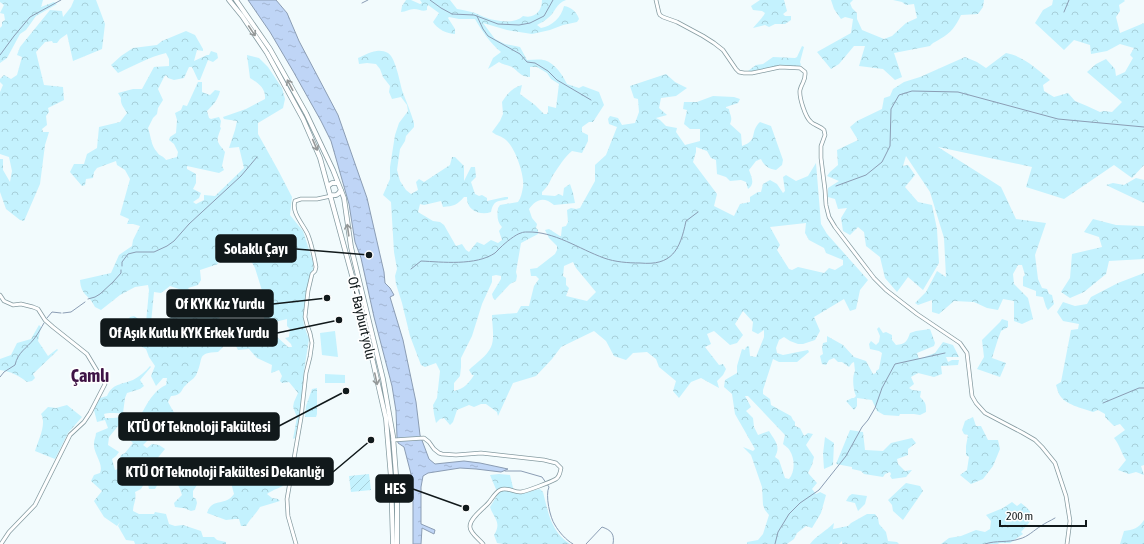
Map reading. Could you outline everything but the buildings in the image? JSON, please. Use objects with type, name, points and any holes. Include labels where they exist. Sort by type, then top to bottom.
[{"type":"highway","name":"Of - Bayburt yolu","points":[[229,0],[242,16],[267,53],[303,120],[320,158],[360,305],[386,418],[391,478],[393,544]]},
{"type":"highway","name":"Of - Bayburt yolu","points":[[236,0],[270,48],[306,113],[333,170],[344,198],[351,246],[383,379],[394,440],[397,488],[397,544]]},
{"type":"highway","points":[[328,186],[332,183],[338,183]]},
{"type":"highway","points":[[331,196],[335,196],[341,190]]},
{"type":"street","points":[[656,0],[660,15],[677,22],[714,43],[723,50],[739,72],[752,73],[780,67],[800,68],[805,72],[806,78],[800,92],[804,110],[810,122],[820,126],[824,130],[825,135],[821,146],[821,158],[826,205],[829,217],[865,268],[886,290],[960,343],[967,353],[972,396],[985,413],[1035,440],[1055,463],[1068,506],[1070,521],[1067,544]]},
{"type":"street","points":[[296,544],[288,516],[287,500],[301,418],[306,372],[312,343],[306,317],[308,291],[312,274],[315,271],[316,266],[308,235],[296,213],[294,205],[295,201],[301,199],[317,199],[331,196]]},
{"type":"street","points":[[0,295],[4,301],[13,305],[21,304],[38,309],[45,320],[87,354],[105,384],[84,422],[70,435],[35,504],[9,532],[1,544]]},
{"type":"street","points":[[394,440],[424,438],[434,449],[442,454],[456,455],[482,453],[544,460],[556,463],[560,468],[560,474],[556,479],[521,492],[506,488],[500,490],[490,502],[477,513],[470,524],[470,527],[472,532],[483,544]]},
{"type":"green space","points":[[0,0],[43,0],[41,7],[54,2],[57,4],[36,16],[26,30],[20,34],[7,58],[0,63],[0,28],[2,26],[2,22],[5,20],[4,14],[0,13],[4,5],[0,2]]},
{"type":"green space","points":[[74,0],[96,0],[105,24],[102,49],[73,61],[67,34],[57,43],[53,43],[52,41],[45,42],[36,52],[44,85],[63,87],[64,100],[48,108],[49,112],[46,116],[47,125],[42,129],[43,132],[49,132],[45,145],[40,184],[24,221],[20,220],[6,209],[0,192],[0,159],[3,159],[3,170],[10,182],[12,171],[9,157],[0,154],[0,92],[3,85],[0,82],[0,79],[4,75],[11,79],[17,75],[22,57],[17,55],[20,47],[50,10],[62,11],[63,17],[71,7]]},
{"type":"green space","points":[[406,0],[411,0],[420,4],[422,3],[420,0],[450,0],[457,9],[473,12],[493,20],[515,21],[523,16],[527,17],[537,13],[541,8],[542,0],[566,0],[560,3],[547,19],[537,25],[541,28],[552,23],[561,14],[564,6],[573,10],[579,19],[577,22],[550,30],[532,34],[507,30],[483,23],[495,39],[505,44],[520,47],[527,60],[541,60],[550,63],[560,73],[567,84],[579,88],[583,86],[599,92],[604,105],[593,122],[589,122],[582,127],[582,132],[588,135],[588,141],[582,153],[572,151],[569,153],[542,192],[542,195],[555,196],[559,194],[563,196],[564,188],[570,184],[575,203],[554,205],[547,200],[540,200],[534,203],[529,209],[532,218],[537,224],[536,228],[538,230],[538,234],[521,243],[516,281],[510,284],[495,300],[492,294],[501,279],[501,276],[492,276],[492,282],[482,304],[472,336],[461,358],[460,376],[454,383],[454,391],[461,389],[468,383],[474,375],[472,375],[469,370],[491,347],[493,336],[492,315],[517,313],[521,306],[529,306],[534,286],[539,279],[536,276],[531,276],[530,269],[537,268],[555,254],[557,250],[557,246],[549,238],[545,230],[549,229],[561,236],[562,227],[566,226],[568,222],[567,210],[571,208],[580,208],[595,181],[595,165],[606,155],[617,127],[609,124],[608,119],[610,116],[618,118],[622,125],[635,123],[639,112],[638,99],[634,98],[630,86],[666,74],[675,82],[687,88],[676,96],[661,98],[659,108],[667,115],[656,118],[666,126],[677,128],[676,132],[685,145],[700,141],[700,129],[690,129],[684,124],[687,110],[683,109],[684,102],[697,102],[713,96],[734,97],[740,99],[738,103],[726,108],[729,109],[731,116],[730,124],[741,134],[742,146],[750,141],[760,122],[771,126],[783,160],[782,165],[776,170],[767,167],[761,159],[756,161],[749,170],[752,178],[752,185],[748,189],[746,182],[741,180],[730,181],[726,177],[717,174],[716,160],[711,158],[707,151],[696,147],[693,162],[717,194],[714,206],[734,216],[740,204],[750,202],[750,197],[758,192],[761,192],[763,184],[770,180],[777,184],[783,193],[785,191],[783,177],[786,175],[796,181],[808,176],[816,163],[821,224],[827,234],[868,280],[860,290],[856,309],[850,311],[844,299],[814,317],[820,331],[815,340],[798,344],[784,337],[779,340],[776,348],[777,353],[783,355],[808,350],[809,352],[797,362],[779,362],[773,359],[763,390],[763,394],[770,399],[771,405],[791,416],[795,422],[795,426],[800,428],[804,436],[808,433],[813,434],[806,445],[814,457],[808,473],[817,483],[812,489],[816,494],[820,492],[826,495],[821,513],[812,528],[806,526],[787,544],[747,544],[747,542],[758,540],[763,534],[769,515],[763,505],[762,487],[751,455],[743,447],[753,451],[755,449],[735,414],[732,394],[724,387],[725,380],[737,373],[737,366],[742,349],[745,350],[746,347],[749,346],[750,356],[756,357],[764,337],[764,330],[758,334],[752,331],[753,322],[743,311],[735,324],[743,335],[737,343],[730,345],[714,331],[707,334],[711,344],[705,347],[719,365],[723,364],[726,369],[717,381],[719,388],[701,378],[691,382],[679,398],[673,391],[676,381],[659,367],[656,359],[647,352],[633,353],[626,360],[614,356],[606,341],[594,331],[561,347],[536,376],[513,383],[498,416],[497,412],[486,404],[481,404],[474,407],[469,405],[457,410],[453,422],[450,425],[444,418],[440,419],[436,423],[433,405],[437,398],[440,371],[436,363],[425,367],[421,365],[410,336],[396,284],[395,276],[397,269],[394,252],[391,202],[383,195],[390,179],[390,167],[395,135],[399,123],[408,111],[407,105],[401,97],[392,99],[389,92],[390,86],[376,64],[359,64],[358,58],[376,51],[384,51],[391,56],[395,65],[414,123],[414,127],[406,136],[400,149],[397,170],[400,181],[406,190],[411,194],[418,190],[416,182],[419,179],[424,182],[450,165],[452,157],[455,157],[464,166],[464,181],[471,167],[475,167],[476,177],[471,182],[475,194],[479,196],[482,195],[487,198],[487,201],[508,197],[508,199],[495,203],[491,212],[487,213],[474,211],[471,209],[467,202],[467,197],[464,197],[455,205],[450,206],[443,207],[441,201],[424,205],[420,204],[418,212],[433,221],[440,222],[444,225],[456,246],[462,244],[469,252],[477,242],[484,245],[491,240],[498,243],[502,240],[499,231],[502,227],[499,223],[498,208],[500,205],[518,202],[521,197],[523,182],[519,162],[509,144],[504,139],[492,132],[503,114],[502,102],[510,92],[522,85],[520,94],[544,114],[547,114],[548,106],[556,108],[559,84],[551,79],[547,73],[537,67],[530,67],[530,77],[522,75],[512,67],[499,62],[488,69],[493,58],[501,52],[486,37],[475,19],[459,19],[449,17],[448,18],[455,29],[455,34],[452,34],[442,31],[435,25],[433,22],[439,13],[428,5],[427,10],[425,11],[411,9],[401,12],[402,6]],"holes":[[[806,223],[805,233],[809,240],[824,248],[826,253],[843,260],[843,265],[835,270],[829,268],[824,273],[798,267],[792,270],[789,269],[777,250],[780,245],[770,227]],[[573,262],[576,268],[596,292],[587,301],[566,296],[569,288],[566,285],[566,278],[563,276],[564,266]],[[745,396],[748,396],[785,435],[783,444],[792,454],[793,462],[793,469],[789,479],[785,478],[779,460],[775,457],[777,447],[769,431],[758,435],[754,427],[753,418],[746,411],[751,407]]]},
{"type":"green space","points":[[760,0],[784,0],[787,11],[783,14],[785,16],[791,16],[791,20],[785,24],[775,24],[769,27],[765,25],[753,28],[765,13],[762,11],[753,10],[751,6]]},
{"type":"green space","points":[[831,0],[853,0],[850,3],[852,8],[857,13],[857,19],[862,30],[884,39],[892,36],[906,23],[917,18],[914,4],[906,5],[902,2],[893,0],[984,0],[983,7],[978,14],[961,15],[950,32],[930,46],[894,53],[902,77],[895,80],[883,69],[859,66],[865,46],[854,46],[839,64],[831,69],[817,52],[851,33],[853,19],[845,17],[841,19],[834,9]]},
{"type":"green space","points":[[1053,0],[1124,0],[1125,1],[1119,5],[1120,11],[1116,17],[1120,33],[1144,23],[1144,165],[1132,178],[1114,165],[1064,199],[1026,187],[1032,167],[938,147],[1001,187],[1016,219],[1046,223],[1035,255],[1038,279],[1042,288],[1047,289],[1049,294],[1052,295],[1054,304],[1048,310],[1043,297],[1036,296],[1036,291],[1023,286],[1023,277],[1025,275],[1022,265],[1018,265],[1013,274],[1014,284],[1028,298],[1033,319],[1022,324],[1014,321],[1014,301],[1003,299],[998,310],[987,308],[974,302],[954,301],[939,314],[932,312],[932,300],[918,305],[915,303],[926,292],[937,271],[946,277],[944,238],[930,192],[906,156],[903,166],[908,165],[915,175],[905,187],[918,202],[932,205],[937,229],[939,263],[923,290],[908,277],[897,292],[885,278],[880,257],[866,246],[864,232],[858,227],[850,235],[843,231],[841,218],[847,208],[838,209],[835,199],[828,197],[828,188],[839,181],[827,176],[838,165],[837,150],[858,140],[850,127],[857,121],[882,109],[884,98],[890,96],[893,89],[904,82],[920,77],[965,57],[986,68],[1006,53],[1018,57],[1030,64],[1050,80],[1043,85],[1044,91],[1054,97],[1068,93],[1075,101],[1100,112],[1112,112],[1122,102],[1087,72],[1096,64],[1106,59],[1115,69],[1116,76],[1125,72],[1133,58],[1130,55],[1134,48],[1120,44],[1107,51],[1091,54],[1090,45],[1074,40],[1064,50],[1035,23],[1043,10],[1052,5]]},
{"type":"green space","points":[[186,31],[195,35],[203,49],[203,51],[197,50],[194,61],[209,55],[211,51],[217,53],[218,58],[213,62],[208,60],[200,80],[198,80],[192,67],[189,67],[184,78],[174,80],[168,78],[166,75],[164,77],[158,89],[163,100],[158,108],[157,114],[153,118],[148,128],[152,144],[158,153],[166,160],[177,157],[178,152],[174,144],[169,140],[170,137],[176,133],[177,120],[175,113],[181,110],[183,105],[187,106],[198,82],[202,82],[202,92],[210,95],[215,90],[220,91],[217,100],[207,111],[209,118],[219,117],[221,121],[218,141],[225,152],[222,166],[224,170],[219,173],[187,166],[187,169],[196,174],[196,183],[193,189],[201,193],[199,198],[193,202],[196,204],[204,200],[204,195],[215,196],[244,168],[239,147],[229,148],[237,121],[224,119],[223,117],[246,109],[265,99],[263,89],[259,84],[250,78],[247,55],[259,58],[268,67],[282,88],[285,99],[283,108],[258,123],[258,134],[292,197],[290,215],[303,231],[313,262],[313,269],[306,293],[303,316],[304,326],[309,339],[304,371],[300,416],[295,438],[293,439],[297,417],[293,407],[298,393],[289,382],[282,383],[280,381],[282,376],[279,370],[271,373],[272,365],[257,358],[249,349],[238,350],[235,344],[236,337],[232,321],[237,319],[248,333],[262,336],[265,324],[259,307],[259,304],[264,297],[255,268],[247,253],[226,245],[223,242],[217,245],[215,252],[218,264],[200,270],[201,280],[198,285],[188,288],[192,293],[206,297],[216,304],[220,319],[220,327],[219,332],[213,342],[222,344],[223,347],[218,352],[204,355],[195,377],[179,394],[171,396],[168,402],[181,425],[181,430],[169,433],[165,426],[156,427],[143,445],[147,448],[152,444],[159,445],[165,449],[150,470],[154,477],[157,477],[159,482],[155,489],[149,489],[148,484],[144,484],[141,489],[135,492],[136,497],[133,511],[139,514],[154,514],[155,512],[166,514],[169,524],[175,526],[183,525],[201,531],[203,537],[214,537],[217,540],[226,542],[226,544],[135,544],[134,541],[126,540],[118,526],[120,522],[117,526],[104,517],[94,501],[102,491],[91,481],[94,475],[100,473],[101,469],[94,447],[96,433],[108,428],[105,420],[97,422],[94,410],[100,398],[107,396],[112,389],[118,385],[133,380],[150,366],[151,367],[140,380],[144,386],[140,389],[127,393],[123,413],[104,414],[105,418],[123,417],[123,420],[109,437],[108,445],[119,452],[112,459],[115,470],[121,468],[121,455],[125,453],[133,443],[129,439],[141,423],[137,422],[146,406],[157,391],[166,385],[167,378],[163,378],[156,386],[151,376],[155,366],[146,349],[127,340],[122,331],[123,325],[130,317],[134,316],[146,323],[149,290],[148,285],[135,287],[120,295],[101,310],[95,307],[84,292],[80,280],[111,273],[119,255],[132,246],[133,240],[140,226],[127,224],[129,219],[120,215],[130,179],[125,170],[117,165],[116,161],[97,168],[94,172],[93,178],[86,179],[85,185],[82,186],[70,172],[74,164],[84,164],[87,154],[97,148],[99,127],[120,122],[127,113],[118,93],[133,89],[142,89],[154,67],[169,66],[169,59],[166,53],[141,62],[118,73],[111,65],[133,48],[157,45],[162,41]],"holes":[[[170,286],[182,290],[175,312],[162,327],[151,323],[154,292],[161,293]],[[287,319],[287,326],[290,329],[289,337],[285,338],[292,347],[288,347],[276,336],[275,322]]]},
{"type":"green space","points":[[802,46],[804,47],[800,62],[801,65],[799,67],[777,67],[748,71],[756,65],[763,64],[773,57],[795,58],[797,57]]},
{"type":"green space","points":[[1136,178],[1144,180],[1144,203],[1106,185],[1113,183],[1124,185]]},
{"type":"green space","points":[[1093,219],[1116,225],[1144,226],[1144,259],[1109,261],[1106,274],[1084,292],[1070,298],[1061,292],[1070,278],[1072,254],[1102,247],[1099,237],[1084,232]]},
{"type":"green space","points":[[1144,273],[1144,465],[1141,466],[1144,475],[1136,472],[1129,474],[1118,470],[1126,460],[1114,438],[1125,430],[1120,424],[1114,426],[1105,417],[1105,414],[1098,410],[1093,412],[1065,401],[1059,394],[1056,385],[1061,382],[1071,330],[1078,329],[1079,324],[1063,321],[1057,312],[1063,302],[1075,306],[1087,304],[1091,297],[1118,283]]},
{"type":"green space","points":[[1002,319],[1008,321],[1008,327],[1001,331],[992,358],[1006,363],[1000,377],[977,369],[984,357],[982,340]]},
{"type":"green space","points":[[39,325],[41,327],[38,341],[48,356],[57,349],[58,350],[33,374],[35,378],[32,381],[27,382],[15,374],[0,370],[0,359],[11,355],[17,343],[31,339]]},
{"type":"green space","points":[[879,327],[883,333],[886,332],[892,335],[892,340],[896,345],[905,342],[910,333],[930,329],[935,343],[934,346],[917,353],[919,359],[935,353],[943,342],[953,345],[959,357],[946,357],[948,362],[952,360],[959,360],[958,365],[941,366],[942,374],[934,377],[918,373],[911,377],[914,384],[909,388],[912,390],[921,391],[920,397],[925,404],[926,412],[920,415],[884,415],[877,411],[872,400],[857,398],[857,406],[854,410],[846,401],[856,396],[853,383],[855,371],[854,362],[849,367],[842,362],[838,362],[834,358],[829,360],[826,365],[822,364],[820,356],[823,354],[823,343],[827,342],[827,336],[843,345],[854,357],[866,361],[873,374],[876,373],[879,369],[882,353],[870,349],[869,344],[871,341],[876,345],[879,342],[880,336],[877,329]]},
{"type":"green space","points":[[335,331],[338,357],[322,355],[320,333]]},
{"type":"green space","points":[[325,374],[345,375],[345,383],[325,383]]},
{"type":"green space","points":[[317,388],[316,417],[305,417],[306,406],[312,389]]},
{"type":"green space","points":[[67,405],[82,417],[68,433],[55,459],[35,451],[43,427],[43,418],[41,414],[48,407],[56,408]]},
{"type":"green space","points":[[973,417],[976,426],[981,426],[988,440],[998,440],[1000,449],[993,466],[983,479],[971,484],[960,475],[967,470],[969,457],[966,455],[968,435],[964,434],[962,430],[965,421]]},
{"type":"green space","points":[[850,430],[863,432],[865,450],[883,451],[891,443],[912,438],[916,443],[908,449],[908,455],[897,459],[898,464],[905,471],[912,470],[906,477],[892,479],[890,472],[885,474],[883,477],[864,474],[861,471],[852,469],[852,467],[836,464]]},
{"type":"green space","points":[[825,437],[834,443],[833,465],[824,469],[823,454]]},
{"type":"green space","points":[[287,468],[289,470],[285,484],[267,494],[280,501],[260,507],[246,526],[241,526],[239,519],[226,520],[207,513],[212,505],[227,500],[234,494],[230,479],[241,478],[258,482],[275,478],[276,475],[268,475],[270,470]]},
{"type":"green space","points":[[174,470],[203,476],[193,491],[193,497],[196,499],[197,503],[195,510],[191,511],[184,508],[175,507],[174,503],[182,495],[171,471]]},
{"type":"green space","points":[[369,474],[371,490],[351,492],[349,476]]},
{"type":"green space","points":[[490,475],[510,475],[514,492],[524,493],[540,489],[543,492],[554,528],[558,534],[570,544],[497,543],[494,535],[497,524],[490,507],[498,494]]},
{"type":"green space","points":[[906,483],[920,486],[923,491],[903,520],[893,511],[892,505],[888,500]]},
{"type":"green space","points":[[852,494],[867,496],[865,504],[858,511],[855,503],[846,501]]},
{"type":"green space","points":[[1012,502],[1017,506],[1021,503],[1026,507],[1032,517],[1021,532],[1023,534],[1010,543],[941,544],[949,538],[961,536],[976,530],[985,532],[990,529],[991,521],[986,515],[1003,508]]},
{"type":"green space","points":[[867,514],[875,514],[878,518],[879,524],[886,532],[888,541],[897,542],[899,544],[842,544],[842,541],[839,544],[810,544],[834,523],[833,529],[848,526]]},
{"type":"green space","points":[[1144,520],[1144,544],[1120,544],[1124,531],[1136,528]]},
{"type":"water","points":[[248,0],[276,0],[287,13],[299,41],[338,115],[367,198],[384,272],[385,283],[394,295],[390,297],[403,340],[416,402],[420,435],[429,459],[435,464],[464,461],[508,469],[501,472],[460,468],[428,473],[423,476],[421,487],[421,524],[435,530],[434,534],[422,528],[421,544],[413,544],[412,478],[404,447],[398,443],[396,411],[392,386],[374,317],[361,258],[355,242],[349,204],[331,141],[293,71],[270,32]]},
{"type":"waterway","points":[[0,55],[30,17],[61,0]]},
{"type":"waterway","points":[[362,3],[368,0]]},
{"type":"waterway","points":[[430,0],[452,14],[474,15],[498,24],[519,25],[530,23],[544,16],[553,0]]},
{"type":"waterway","points":[[1064,12],[1069,0]]},
{"type":"waterway","points":[[477,16],[488,36],[520,54],[527,62],[535,63],[548,71],[557,80],[591,100]]},
{"type":"waterway","points":[[836,186],[866,175],[882,162],[890,146],[891,109],[899,95],[912,91],[958,92],[1058,119],[1144,127]]},
{"type":"waterway","points":[[122,266],[122,262],[128,254],[136,252],[154,252],[174,241],[189,224],[241,176],[257,157]]},
{"type":"waterway","points":[[411,269],[421,261],[469,262],[478,260],[495,253],[505,243],[522,232],[547,234],[604,258],[622,262],[660,262],[673,254],[681,240],[686,221],[698,212]]},
{"type":"waterway","points":[[88,299],[100,294],[121,273],[121,270]]},
{"type":"waterway","points":[[63,313],[71,312],[85,302]]},
{"type":"waterway","points":[[47,318],[52,312],[61,313]]},
{"type":"waterway","points":[[0,377],[4,372],[15,365],[20,354],[34,339],[44,323]]},
{"type":"waterway","points":[[775,544],[778,532],[789,514],[800,503],[819,490],[846,456],[862,427],[875,408],[882,388],[895,364],[945,353]]},
{"type":"waterway","points":[[1103,403],[1139,388],[1144,388]]},
{"type":"waterway","points":[[505,471],[521,471],[542,477],[549,487],[548,501],[553,522],[563,536],[573,544]]},
{"type":"waterway","points":[[985,544],[1011,541],[1022,538],[1055,518]]},
{"type":"waterway","points":[[586,544],[602,527],[612,533],[613,544]]},
{"type":"place","name":"Solaklı Çayı","points":[[369,255]]},
{"type":"place","name":"Of KYK Kız Yurdu","points":[[327,298]]},
{"type":"place","name":"Of Aşık Kutlu KYK Erkek Yurdu","points":[[339,320]]},
{"type":"place","name":"KTÜ Of Teknoloji Fakültesi","points":[[346,391]]},
{"type":"place","name":"KTÜ Of Teknoloji Fakültesi Dekanlığı","points":[[371,440]]},
{"type":"place","name":"HES","points":[[466,508]]},
{"type":"district","name":"Çamlı","points":[[90,376]]}]
